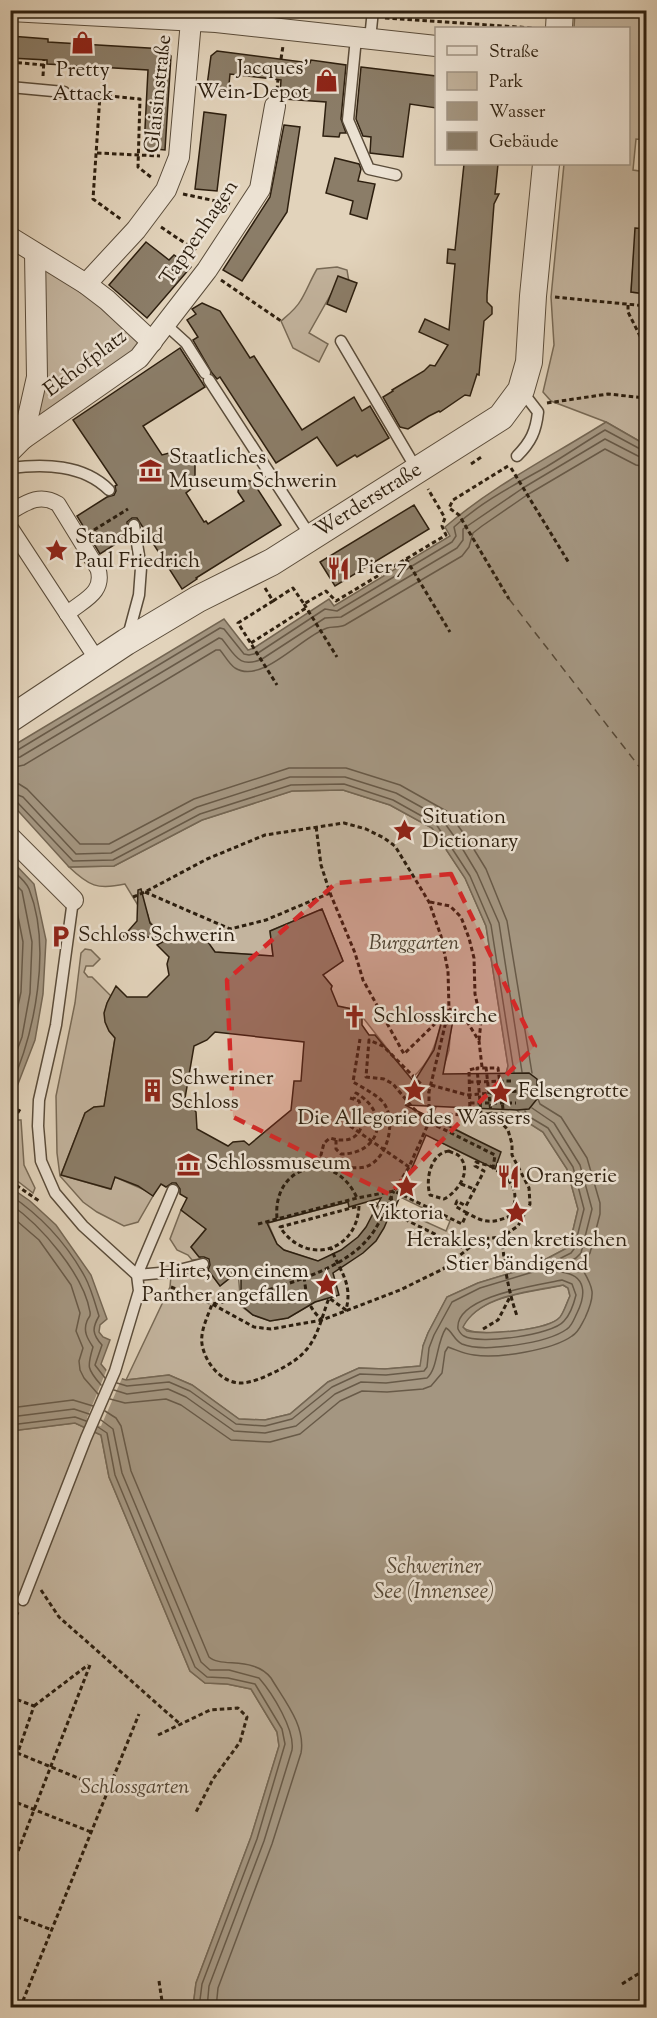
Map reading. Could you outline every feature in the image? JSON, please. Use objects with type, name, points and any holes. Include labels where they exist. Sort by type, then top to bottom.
[{"type":"street","points":[[559,27],[560,10]]},
{"type":"street","points":[[10,11],[191,21],[216,16],[363,39],[435,46]]},
{"type":"street","name":"Glaisinstraße","points":[[86,284],[141,223],[166,190],[179,157],[191,21]]},
{"type":"street","name":"Tappenhagen","points":[[152,342],[209,266],[260,189],[275,106]]},
{"type":"street","name":"Werderstraße","points":[[10,719],[126,642],[198,599],[272,562],[311,537],[423,480],[526,397],[532,296],[546,165]]},
{"type":"street","points":[[10,237],[86,284],[107,300],[152,342]]},
{"type":"street","name":"Ekhofplatz","points":[[17,446],[37,377],[34,253]]},
{"type":"street","name":"Ekhofplatz","points":[[17,446],[139,358],[152,342]]},
{"type":"street","points":[[10,512],[30,500],[50,500],[58,504],[98,569],[101,579],[97,590],[67,614]]},
{"type":"street","points":[[10,527],[98,661]]},
{"type":"street","points":[[10,837],[73,900]]},
{"type":"lane","points":[[372,14],[363,39],[348,120],[369,169],[396,175]]},
{"type":"lane","points":[[10,87],[64,92]]},
{"type":"lane","points":[[165,324],[186,343],[311,537]]},
{"type":"lane","points":[[341,341],[423,480]]},
{"type":"lane","points":[[518,456],[530,443],[536,427],[538,412],[526,397]]},
{"type":"lane","points":[[10,468],[40,464],[66,469],[89,475],[109,490]]},
{"type":"lane","points":[[126,642],[139,595],[141,568],[134,525]]},
{"type":"lane","points":[[73,900],[56,1025],[39,1100],[38,1126],[41,1161],[55,1193],[73,1215],[137,1275],[171,1272],[203,1264]]},
{"type":"lane","points":[[23,1600],[86,1438],[115,1371],[139,1291],[137,1275],[173,1190]]},
{"type":"path","points":[[306,11],[372,14],[522,27]]},
{"type":"path","points":[[10,62],[44,65]]},
{"type":"path","points":[[64,92],[140,99],[138,167],[166,190],[246,208]]},
{"type":"path","points":[[100,95],[93,200],[141,223],[209,266],[281,321]]},
{"type":"path","points":[[97,153],[179,157]]},
{"type":"path","points":[[532,296],[646,306]]},
{"type":"path","points":[[628,305],[628,312],[646,348]]},
{"type":"path","points":[[526,397],[608,394],[646,398]]},
{"type":"path","points":[[304,604],[326,591],[336,601],[446,535],[442,526],[453,500],[509,465],[518,456]]},
{"type":"path","points":[[516,476],[569,563]]},
{"type":"path","points":[[423,480],[445,518]]},
{"type":"path","points":[[449,508],[459,515],[509,599]]},
{"type":"path","points":[[80,540],[128,509]]},
{"type":"path","points":[[406,560],[450,632]]},
{"type":"path","points":[[265,587],[273,601]]},
{"type":"path","points":[[277,685],[238,623],[293,588],[337,657]]},
{"type":"path","points":[[250,643],[306,608]]},
{"type":"path","points":[[133,897],[207,859],[265,835],[344,823],[384,838],[395,846],[429,902],[441,936],[446,960],[449,1009],[429,1092],[429,1122],[409,1167],[369,1239],[350,1256],[327,1268],[240,1299],[212,1304]]},
{"type":"path","points":[[316,826],[321,865],[330,893],[356,953],[363,980],[404,1054],[449,1009]]},
{"type":"path","points":[[145,892],[230,929],[266,920],[330,893]]},
{"type":"path","points":[[429,902],[450,906],[461,916],[469,938],[474,958],[475,994],[481,1021],[479,1041],[482,1067],[488,1082],[491,1114]]},
{"type":"path","points":[[449,1009],[463,1015],[479,1041]]},
{"type":"path","points":[[336,1140],[336,1149],[341,1154],[353,1154],[367,1148],[372,1142],[377,1127],[377,1114],[365,1098],[356,1093],[352,1099],[359,1101],[363,1112],[359,1132],[347,1141],[330,1138],[324,1143],[321,1155],[336,1165],[352,1168],[366,1167],[376,1160],[388,1137],[390,1121],[387,1108],[381,1100],[353,1082],[360,1040]]},
{"type":"path","points":[[429,1092],[383,1046],[369,1040],[366,1077],[384,1079],[393,1084],[413,1108],[429,1122],[495,1155],[493,1168]]},
{"type":"path","points":[[481,1113],[478,1082],[482,1067]]},
{"type":"path","points":[[170,1287],[212,1304],[254,1327],[271,1329],[322,1320],[400,1290],[443,1269],[480,1239],[502,1237],[518,1226],[530,1204],[529,1188],[512,1155],[508,1130],[500,1121],[503,1109],[498,1068],[482,1067],[469,1070],[470,1114]]},
{"type":"path","points":[[469,1082],[511,1081]]},
{"type":"path","points":[[431,1085],[467,1095],[519,1091],[523,1089],[525,1082]]},
{"type":"path","points":[[463,1093],[514,1090]]},
{"type":"path","points":[[470,1103],[516,1103]]},
{"type":"path","points":[[10,1126],[20,1109]]},
{"type":"path","points":[[448,1114],[461,1116],[481,1113],[500,1114]]},
{"type":"path","points":[[350,1126],[409,1167]]},
{"type":"path","points":[[449,1151],[459,1156],[463,1165],[462,1184],[451,1196],[444,1199],[430,1195],[428,1185],[435,1157],[442,1152],[449,1151]]},
{"type":"path","points":[[476,1162],[505,1175],[515,1188],[514,1207],[510,1216],[497,1221],[482,1221],[455,1206],[458,1201],[466,1206],[474,1189],[484,1171],[475,1166],[476,1162]]},
{"type":"path","points":[[277,1218],[276,1207],[281,1188],[296,1173],[307,1169],[326,1168],[336,1172],[353,1187],[357,1198]]},
{"type":"path","points":[[10,1181],[39,1201]]},
{"type":"path","points":[[462,1184],[474,1189]]},
{"type":"path","points":[[258,1224],[357,1198],[394,1191],[462,1224],[467,1213]]},
{"type":"path","points":[[391,1196],[394,1214],[466,1250]]},
{"type":"path","points":[[359,1206],[357,1222],[350,1235],[342,1243],[331,1248],[318,1251],[307,1249],[291,1241],[280,1227],[359,1206]]},
{"type":"path","points":[[514,1207],[527,1212]]},
{"type":"path","points":[[502,1237],[505,1272],[517,1316]]},
{"type":"path","points":[[331,1248],[348,1284],[346,1310]]},
{"type":"path","points":[[304,1277],[308,1303],[311,1310],[322,1320]]},
{"type":"path","points":[[483,1329],[498,1320],[510,1297]]},
{"type":"path","points":[[212,1304],[204,1327],[202,1343],[209,1364],[219,1375],[239,1383],[258,1380],[292,1363],[306,1351],[316,1336],[329,1298],[346,1310]]},
{"type":"path","points":[[34,1571],[40,1589],[59,1617],[180,1724]]},
{"type":"path","points":[[10,1630],[23,1600]]},
{"type":"path","points":[[10,1774],[34,1706],[90,1665],[10,1872]]},
{"type":"path","points":[[10,1696],[34,1706]]},
{"type":"path","points":[[158,1735],[210,1710],[238,1708],[246,1717],[240,1742],[213,1779],[195,1814]]},
{"type":"path","points":[[20,2007],[139,1714]]},
{"type":"path","points":[[10,1750],[108,1790]]},
{"type":"path","points":[[10,1800],[91,1832]]},
{"type":"path","points":[[10,1914],[52,1930]]},
{"type":"path","points":[[622,1984],[646,1969]]},
{"type":"path","points":[[159,1981],[163,2007]]},
{"type":"highlighted area","points":[[451,874],[535,1046],[389,1194],[233,1117],[227,980],[336,883]]},
{"type":"green space","points":[[575,11],[646,11],[646,140],[636,139],[633,170],[646,172],[641,251],[634,251],[631,292],[646,294],[646,445],[606,422],[551,401],[543,392],[554,345],[551,297],[564,165],[630,165],[630,27],[574,27]]},
{"type":"green space","points":[[35,253],[151,342],[23,439],[37,377]]},
{"type":"green space","points":[[337,267],[347,270],[349,282],[331,294],[309,333],[328,344],[319,362],[293,348],[281,321],[299,303],[317,269]]},
{"type":"green space","name":"Burggarten","points":[[343,790],[390,805],[432,828],[465,878],[486,926],[508,1066],[506,1074],[524,1120],[543,1132],[567,1169],[578,1209],[569,1247],[531,1267],[478,1283],[447,1297],[423,1346],[421,1366],[385,1369],[359,1368],[328,1382],[290,1414],[265,1420],[239,1419],[192,1385],[169,1375],[126,1380],[170,1287],[171,1276],[189,1274],[207,1268],[220,1286],[238,1272],[241,1306],[253,1315],[270,1321],[288,1318],[315,1302],[338,1295],[327,1258],[318,1261],[284,1250],[277,1244],[268,1223],[348,1202],[349,1207],[364,1200],[393,1207],[446,1231],[450,1221],[400,1197],[402,1192],[399,1190],[426,1131],[434,1139],[474,1159],[481,1143],[432,1116],[438,1103],[458,1104],[463,1109],[467,1109],[467,1105],[441,1075],[449,1050],[452,1015],[443,1015],[429,1058],[411,1079],[357,1010],[333,1006],[329,994],[332,986],[323,975],[343,961],[322,909],[270,931],[273,956],[215,952],[206,941],[194,935],[181,935],[167,940],[149,921],[148,915],[142,912],[125,884],[107,887],[94,885],[82,879],[69,867],[114,866],[202,820],[292,791]]},
{"type":"green space","points":[[85,949],[91,950],[100,959],[93,966],[86,966],[84,972],[111,996],[106,1007],[105,1018],[115,1038],[104,1107],[94,1107],[85,1113],[61,1175],[110,1189],[115,1177],[153,1196],[138,1222],[124,1226],[83,1202],[60,1176],[57,1153],[56,1096],[75,1003],[81,953]]},
{"type":"green space","points":[[17,1120],[21,1120],[24,1165],[35,1188],[33,1193],[11,1176],[11,1133]]},
{"type":"green space","points":[[181,1210],[206,1229],[191,1247],[201,1259],[192,1260],[188,1255],[177,1250],[170,1239]]},
{"type":"green space","points":[[563,1285],[568,1288],[570,1296],[560,1318],[553,1322],[527,1329],[495,1333],[469,1331],[462,1327],[470,1316],[494,1301]]},
{"type":"green space","name":"Schlossgarten","points":[[75,1423],[101,1435],[109,1477],[190,1671],[205,1683],[227,1684],[251,1689],[277,1732],[279,1746],[251,1837],[196,1983],[193,2007],[11,2007],[11,1431]]},
{"type":"water","name":"Schweriner See (Innensee)","points":[[606,422],[646,445],[646,2007],[193,2007],[196,1983],[251,1837],[279,1746],[277,1732],[251,1689],[227,1684],[205,1683],[190,1671],[109,1477],[101,1435],[75,1423],[11,1431],[11,1188],[30,1201],[56,1225],[91,1275],[107,1319],[100,1325],[99,1332],[110,1340],[101,1364],[110,1375],[126,1380],[169,1375],[192,1385],[239,1419],[265,1420],[290,1414],[328,1382],[359,1368],[385,1369],[420,1366],[428,1333],[447,1297],[478,1283],[531,1267],[569,1247],[578,1209],[567,1169],[543,1132],[524,1120],[517,1110],[506,1074],[508,1066],[486,926],[465,878],[432,828],[390,805],[343,790],[292,791],[202,820],[114,866],[69,867],[11,803],[11,747],[224,619],[248,650],[329,599],[334,606],[450,536],[445,527],[483,498]],"holes":[[[563,1285],[568,1288],[570,1296],[560,1317],[543,1326],[516,1331],[487,1332],[467,1331],[463,1327],[481,1308],[507,1296]]]},
{"type":"water","points":[[11,860],[34,884],[46,940],[43,994],[35,1040],[11,1102]]},
{"type":"pier","points":[[107,1369],[123,1376],[101,1426],[94,1425],[87,1418]]},
{"type":"building","points":[[10,36],[48,39],[48,42],[165,49],[171,56],[165,150],[144,148],[148,70],[47,64],[47,60],[10,58]]},
{"type":"building","points":[[217,51],[310,63],[311,60],[346,65],[341,119],[346,133],[340,133],[339,137],[323,136],[326,102],[284,99],[280,95],[281,80],[230,74],[228,95],[206,93],[211,56]]},
{"type":"building","points":[[361,67],[435,76],[435,108],[410,104],[403,157],[370,153],[371,137],[363,136],[356,119]]},
{"type":"building","points":[[204,112],[226,115],[217,191],[195,189]]},
{"type":"building","points":[[284,125],[300,127],[287,212],[242,281],[223,270],[270,197]]},
{"type":"building","points":[[335,158],[359,164],[361,169],[358,181],[375,184],[367,219],[350,214],[353,201],[326,193]]},
{"type":"building","points":[[464,165],[498,165],[495,194],[499,194],[494,204],[487,295],[492,314],[484,321],[479,375],[477,374],[470,396],[465,395],[408,429],[400,427],[383,397],[430,365],[435,366],[448,345],[419,332],[425,319],[449,330],[455,264],[447,263],[448,249],[455,250]]},
{"type":"building","points":[[635,228],[646,229],[646,294],[631,292]]},
{"type":"building","points":[[146,242],[169,260],[174,255],[191,267],[147,318],[109,285]]},
{"type":"building","points":[[338,276],[357,283],[346,312],[327,304]]},
{"type":"building","points":[[202,303],[220,311],[250,358],[254,356],[302,430],[354,397],[362,411],[370,406],[389,438],[337,466],[317,437],[276,463],[220,377],[217,379],[212,373],[193,340],[198,337],[187,320],[196,314],[192,309]]},
{"type":"building","name":"Staatliches Museum Schwerin","points":[[180,348],[205,387],[143,426],[162,455],[180,453],[195,461],[195,479],[191,489],[186,493],[204,522],[208,524],[244,501],[238,492],[240,478],[253,482],[281,525],[182,589],[137,518],[132,518],[127,522],[128,536],[100,554],[77,516],[114,495],[117,485],[73,420]]},
{"type":"building","points":[[414,505],[429,529],[335,586],[320,562]]},
{"type":"building","points":[[141,889],[150,923],[164,936],[121,939],[137,921],[138,890]]},
{"type":"building","points":[[322,909],[343,961],[323,975],[332,986],[331,989],[338,1006],[357,1010],[362,1016],[362,1025],[369,1035],[375,1035],[414,1082],[434,1050],[444,1013],[454,1015],[443,1074],[529,1073],[537,1079],[537,1099],[529,1109],[517,1110],[405,1105],[501,1152],[495,1169],[426,1135],[395,1208],[393,1207],[376,1241],[363,1253],[333,1273],[339,1295],[315,1302],[288,1318],[270,1321],[253,1315],[241,1305],[241,1269],[220,1286],[208,1270],[209,1259],[199,1257],[191,1247],[206,1229],[181,1210],[187,1198],[180,1194],[176,1183],[166,1187],[161,1184],[153,1196],[138,1186],[115,1177],[111,1189],[61,1175],[85,1113],[94,1107],[104,1106],[115,1038],[105,1022],[104,1013],[116,986],[127,997],[147,997],[169,975],[167,964],[169,957],[157,945],[175,935],[200,937],[208,942],[215,952],[273,956],[270,931]],"holes":[[[215,1032],[304,1042],[301,1081],[294,1081],[291,1110],[249,1145],[244,1141],[233,1142],[228,1146],[197,1129],[196,1112],[185,1098],[194,1046],[207,1040]],[[381,1198],[366,1227],[358,1237],[341,1250],[318,1261],[284,1250],[277,1244],[267,1223],[348,1202],[349,1207]]]},
{"type":"ferry route","points":[[509,599],[641,769],[646,772]]},
{"type":"place","name":"Pretty Attack","points":[[83,43]]},
{"type":"place","name":"Jacques' Wein-Depot","points":[[327,81]]},
{"type":"place","name":"Staatliches Museum Schwerin","points":[[151,470]]},
{"type":"place","name":"Standbild Paul Friedrich","points":[[57,550]]},
{"type":"place","name":"Pier 7","points":[[339,568]]},
{"type":"place","name":"Situation Dictionary","points":[[404,830]]},
{"type":"place","name":"Schloss Schwerin","points":[[60,936]]},
{"type":"place","name":"Schlosskirche","points":[[355,1017]]},
{"type":"place","name":"Schweriner Schloss","points":[[153,1091]]},
{"type":"place","name":"Die Allegorie des Wassers","points":[[414,1091]]},
{"type":"place","name":"Felsengrotte","points":[[500,1092]]},
{"type":"place","name":"Schlossmuseum","points":[[188,1164]]},
{"type":"place","name":"Orangerie","points":[[508,1177]]},
{"type":"place","name":"Viktoria","points":[[406,1186]]},
{"type":"place","name":"Herakles, den kretischen Stier bändigend","points":[[517,1213]]},
{"type":"place","name":"Hirte, von einem Panther angefallen","points":[[327,1284]]}]
